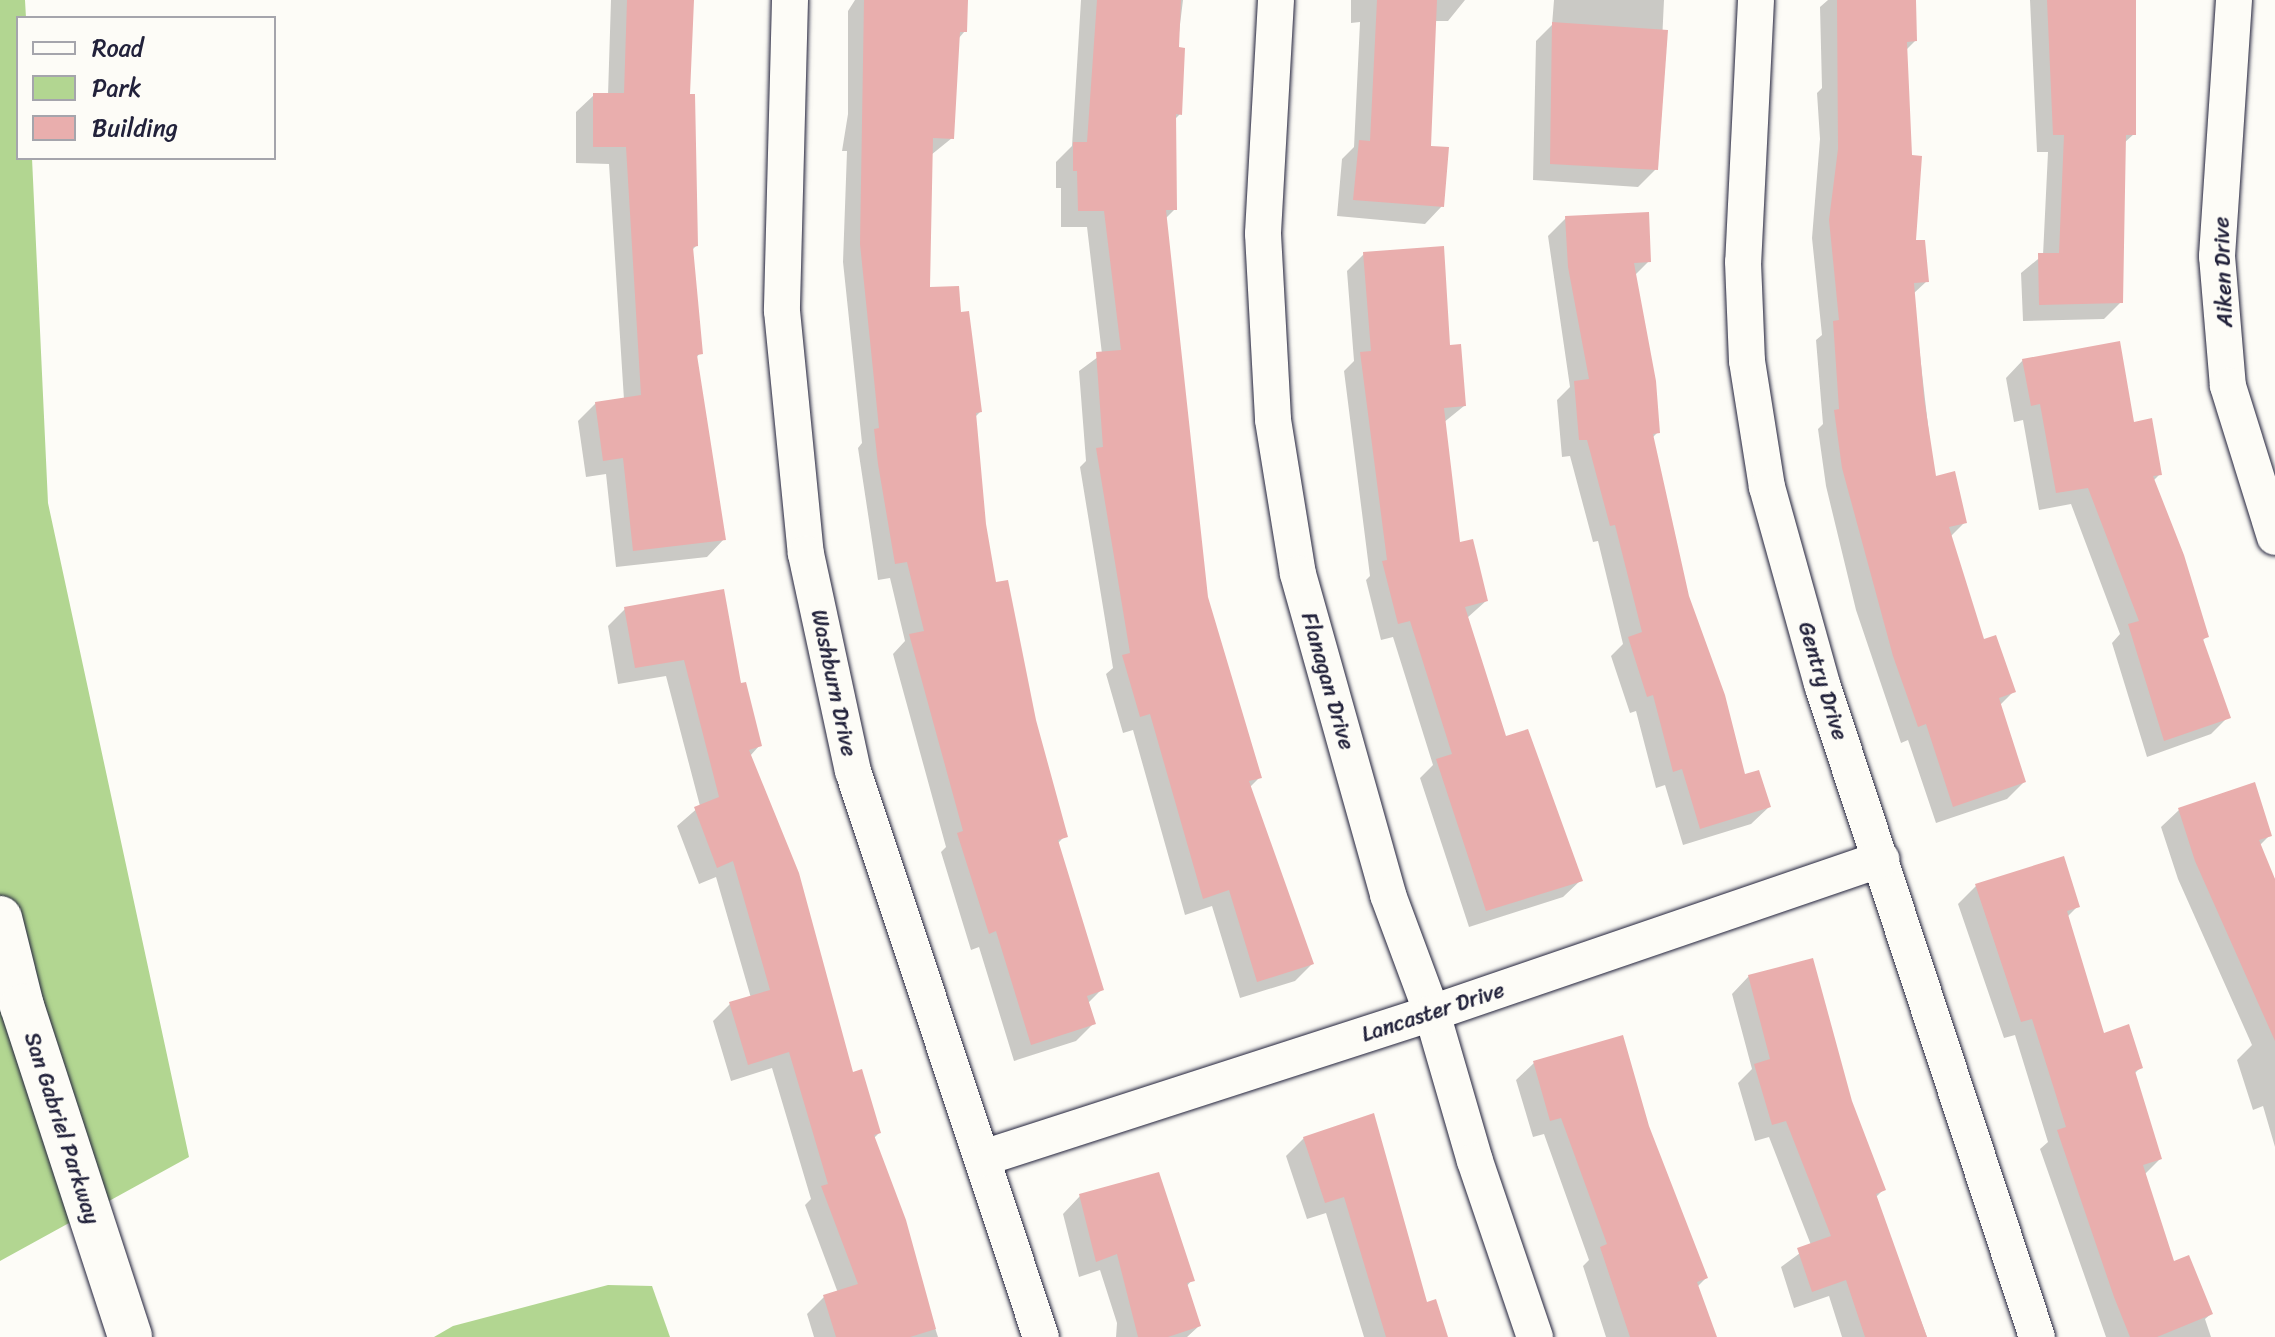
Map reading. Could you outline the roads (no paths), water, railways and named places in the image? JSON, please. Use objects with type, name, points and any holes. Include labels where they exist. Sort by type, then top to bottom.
[{"type":"street","name":"Washburn Drive","points":[[790,0],[782,311],[806,554],[853,771],[1041,1337]]},
{"type":"street","name":"Flanagan Drive","points":[[1276,0],[1263,234],[1273,420],[1298,574],[1388,895],[1432,1013],[1535,1337]]},
{"type":"street","name":"Gentry Drive","points":[[1756,0],[1743,262],[1747,361],[1767,487],[1822,684],[2037,1337]]},
{"type":"street","name":"Aiken Drive","points":[[2234,0],[2217,256],[2228,386],[2275,537]]},
{"type":"street","name":"Lancaster Drive","points":[[983,1158],[1432,1013],[1881,859]]},
{"type":"street","name":"San Gabriel Parkway","points":[[0,918],[22,1006],[130,1337]]}]
